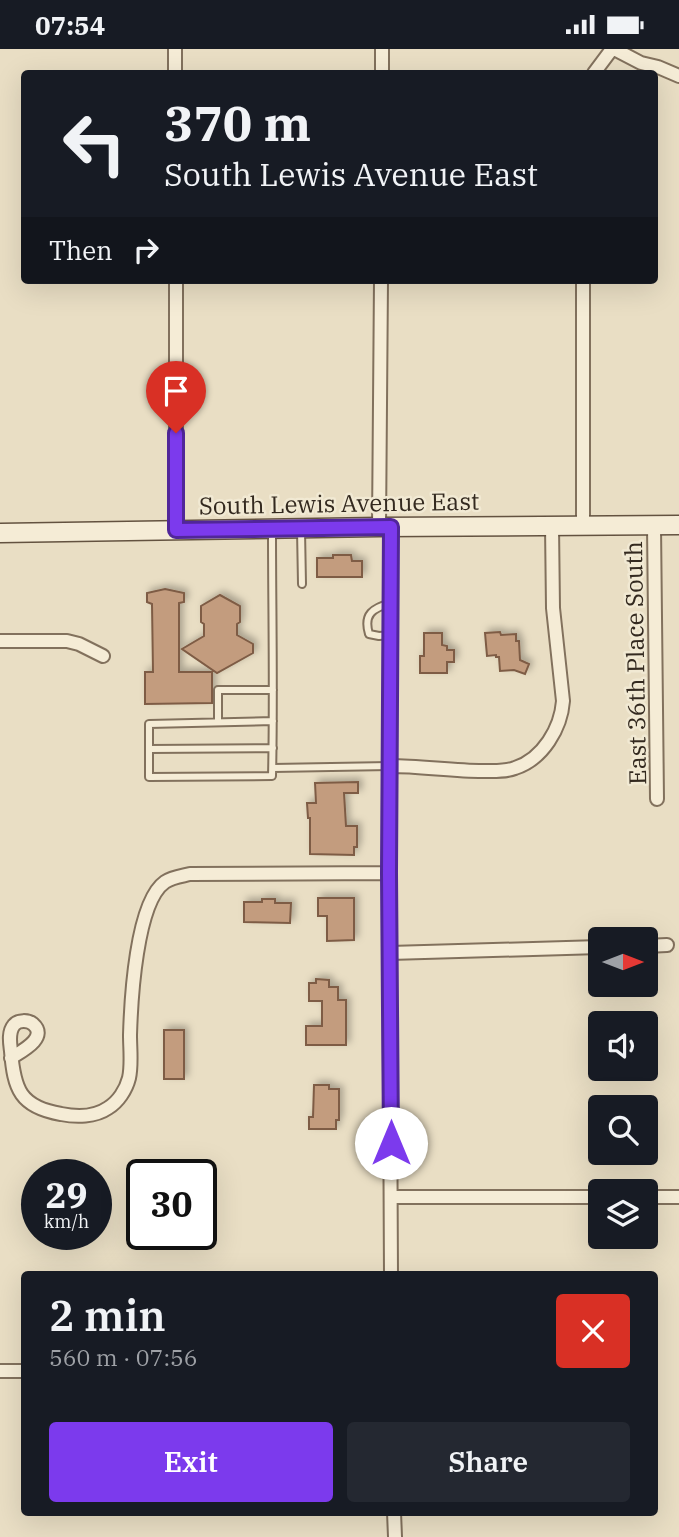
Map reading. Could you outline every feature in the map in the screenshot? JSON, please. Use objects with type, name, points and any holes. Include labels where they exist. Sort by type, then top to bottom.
[{"type":"main road","name":"South Lewis Avenue East","points":[[0,533],[679,526]]},
{"type":"street","points":[[175,49],[175,70]]},
{"type":"street","points":[[382,49],[382,70]]},
{"type":"street","points":[[596,70],[613,49],[641,63],[679,76]]},
{"type":"street","points":[[176,284],[176,530]]},
{"type":"street","points":[[381,284],[385,527],[391,603],[391,1271]]},
{"type":"street","points":[[583,284],[583,526]]},
{"type":"street","points":[[390,767],[500,771],[516,768],[544,748],[562,715],[564,701],[553,608],[552,526]]},
{"type":"street","name":"East 36th Place South","points":[[654,526],[657,799]]},
{"type":"street","points":[[0,641],[67,641],[103,656]]},
{"type":"street","points":[[11,1058],[16,1086],[23,1096],[38,1108],[72,1116],[94,1114],[107,1109],[120,1097],[129,1078],[131,1011],[144,918],[152,897],[166,881],[190,874],[389,873]]},
{"type":"street","points":[[658,945],[667,945]]},
{"type":"street","points":[[390,953],[588,947]]},
{"type":"street","points":[[391,1197],[588,1197]]},
{"type":"street","points":[[658,1197],[679,1197]]},
{"type":"street","points":[[0,1371],[21,1371]]},
{"type":"street","points":[[394,1516],[395,1537]]},
{"type":"lane","points":[[301,528],[302,584]]},
{"type":"lane","points":[[272,529],[272,689],[272,721],[272,776],[149,777],[149,724],[272,721]]},
{"type":"lane","points":[[391,603],[377,607],[370,613],[366,625],[369,634],[391,635]]},
{"type":"lane","points":[[218,722],[218,690],[272,689]]},
{"type":"lane","points":[[149,750],[272,747]]},
{"type":"lane","points":[[272,768],[390,767]]},
{"type":"building","points":[[333,555],[351,555],[352,561],[362,561],[362,577],[317,577],[317,558],[333,558]]},
{"type":"building","points":[[165,589],[184,593],[184,602],[179,603],[179,672],[212,672],[212,703],[145,704],[145,672],[153,672],[152,604],[147,602],[147,593]]},
{"type":"building","points":[[220,595],[240,606],[237,635],[253,644],[253,653],[217,673],[182,649],[204,636],[201,606]]},
{"type":"building","points":[[500,632],[501,635],[516,634],[520,660],[529,664],[525,674],[514,670],[500,671],[499,657],[487,656],[485,633]]},
{"type":"building","points":[[424,633],[442,633],[442,645],[447,646],[447,650],[454,650],[454,662],[447,662],[447,673],[420,673],[420,656],[424,656]]},
{"type":"building","points":[[358,782],[358,793],[344,793],[346,826],[357,826],[357,847],[354,847],[354,855],[310,854],[310,818],[307,803],[316,803],[315,783]]},
{"type":"building","points":[[318,898],[354,898],[354,940],[327,941],[327,916],[318,916]]},
{"type":"building","points":[[262,899],[275,899],[275,903],[291,903],[290,923],[244,922],[244,902],[262,902]]},
{"type":"building","points":[[316,979],[329,980],[329,987],[338,987],[338,1000],[346,1000],[346,1045],[306,1045],[306,1026],[322,1026],[322,1001],[309,1001],[309,983],[316,983]]},
{"type":"building","points":[[164,1030],[184,1030],[184,1079],[164,1079]]},
{"type":"building","points":[[314,1085],[329,1085],[329,1089],[339,1089],[339,1120],[336,1120],[336,1129],[309,1129],[309,1117],[313,1117]]},
{"type":"route","points":[[176,433],[176,530],[391,527],[391,1143]]}]
